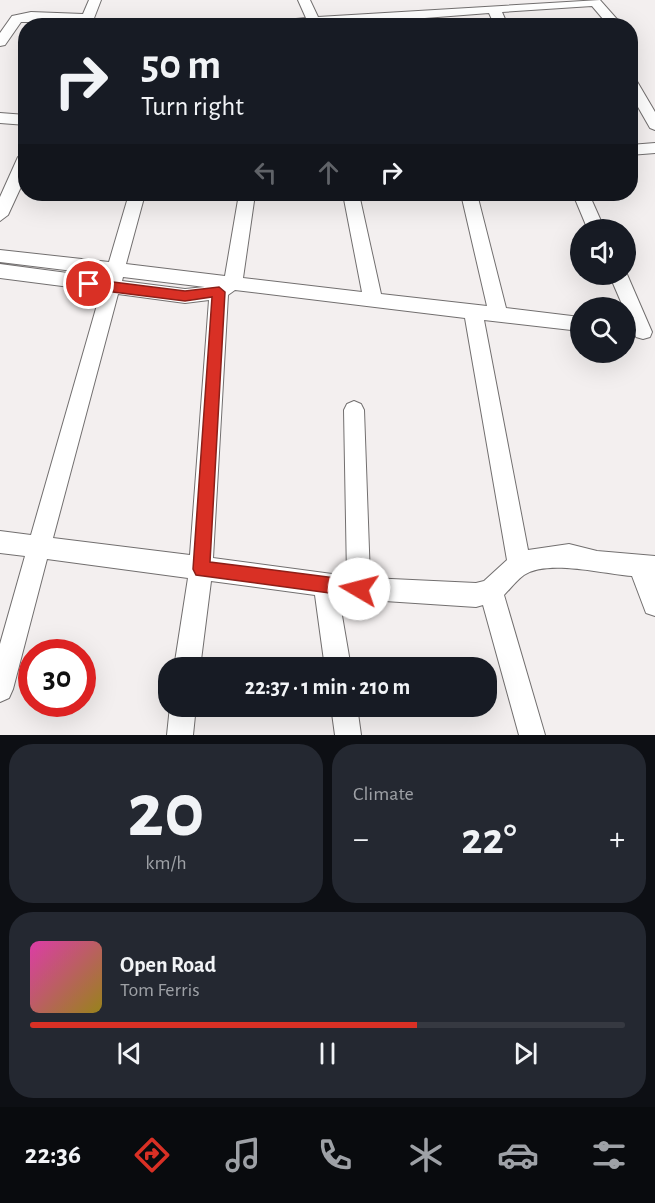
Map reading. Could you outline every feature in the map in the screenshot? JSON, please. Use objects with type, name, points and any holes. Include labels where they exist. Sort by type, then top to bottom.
[{"type":"street","points":[[87,18],[95,0]]},
{"type":"street","points":[[304,0],[313,18]]},
{"type":"street","points":[[415,18],[442,6],[494,9],[594,1],[610,18]]},
{"type":"street","points":[[494,9],[498,18]]},
{"type":"street","points":[[22,18],[31,16],[49,18]]},
{"type":"street","points":[[0,42],[18,19]]},
{"type":"street","points":[[638,95],[655,125]]},
{"type":"street","points":[[0,118],[18,119]]},
{"type":"street","points":[[638,149],[655,148]]},
{"type":"street","points":[[0,215],[18,176]]},
{"type":"street","points":[[0,689],[135,201]]},
{"type":"street","points":[[189,657],[201,569],[226,287],[245,201]]},
{"type":"street","points":[[352,201],[373,300]]},
{"type":"street","points":[[471,201],[498,314]]},
{"type":"street","points":[[584,201],[592,219]]},
{"type":"street","points":[[0,256],[114,278]]},
{"type":"street","points":[[0,271],[114,278],[373,300],[570,323]]},
{"type":"street","points":[[622,285],[641,331]]},
{"type":"street","points":[[473,312],[519,564]]},
{"type":"street","points":[[354,410],[359,589]]},
{"type":"street","points":[[0,542],[359,589],[476,595],[491,591],[519,564],[569,555],[597,562],[647,567],[655,604]]},
{"type":"street","points":[[326,584],[336,657]]},
{"type":"street","points":[[491,591],[532,735]]},
{"type":"street","points":[[180,735],[182,717]]},
{"type":"street","points":[[346,717],[348,735]]},
{"type":"route","points":[[89,284],[185,296],[219,292],[201,569],[359,589]]}]
